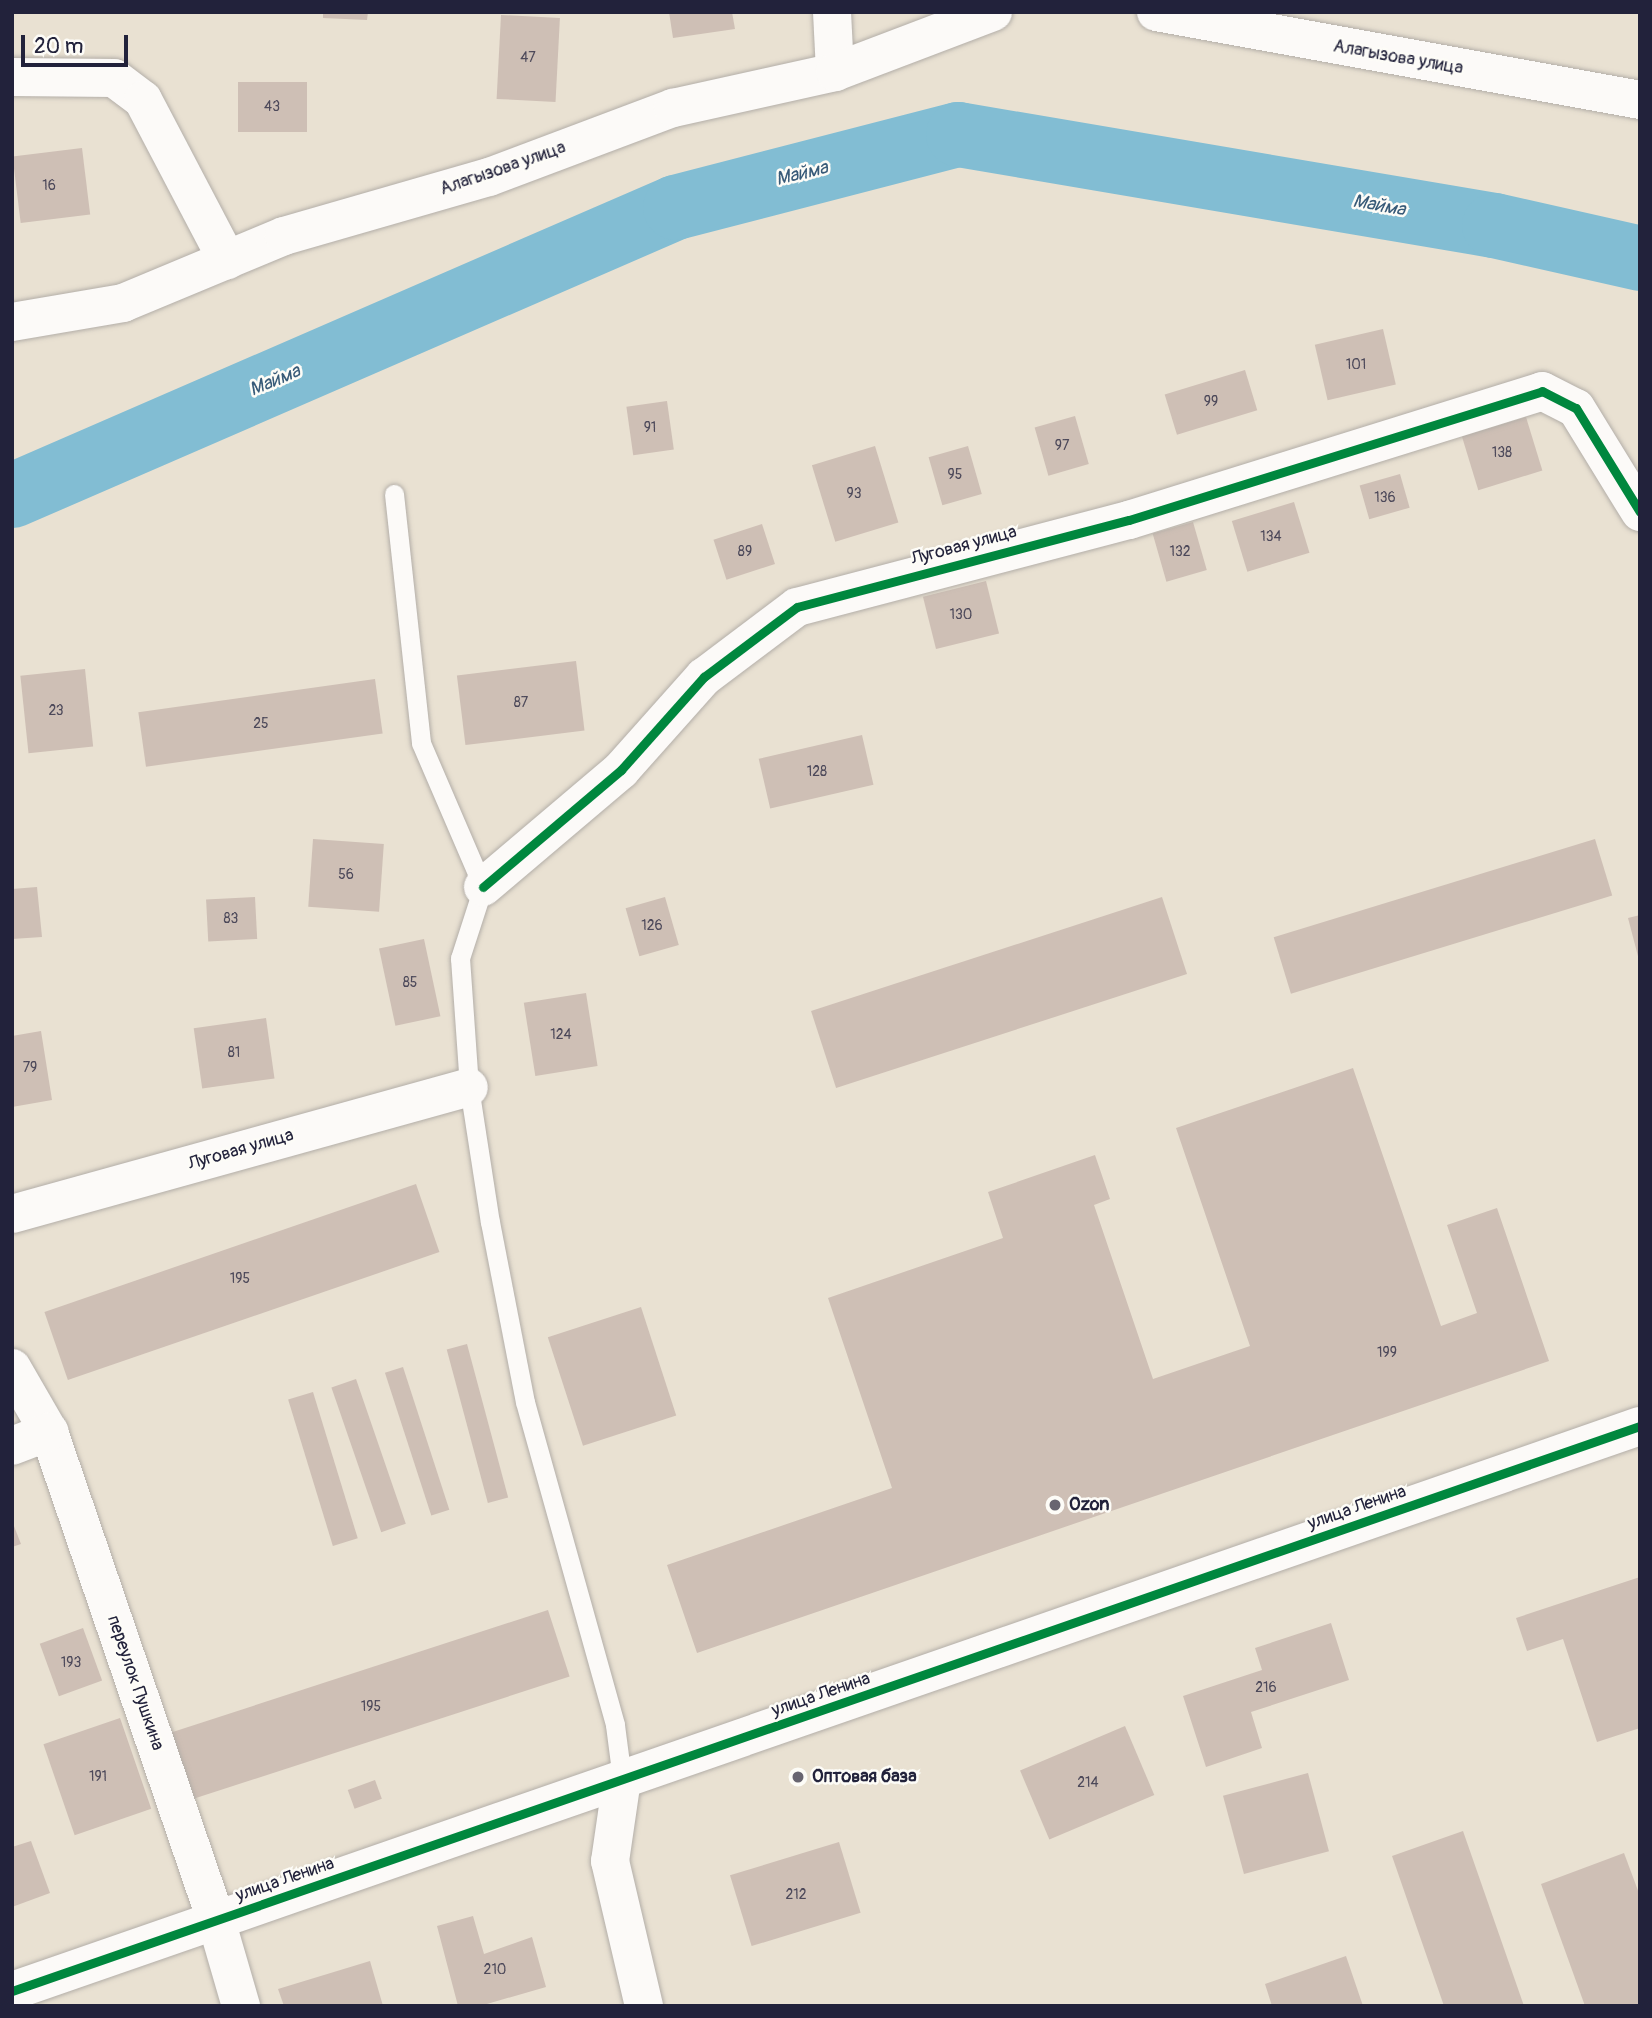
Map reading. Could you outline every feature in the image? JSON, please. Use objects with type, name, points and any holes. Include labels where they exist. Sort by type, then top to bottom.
[{"type":"street","points":[[832,12],[835,72]]},
{"type":"street","name":"Алагызова улица","points":[[12,322],[123,303],[284,236],[489,177],[673,108],[835,72],[993,12]]},
{"type":"street","name":"Алагызова улица","points":[[1156,12],[1640,100]]},
{"type":"street","points":[[12,78],[114,78],[143,100],[227,260]]},
{"type":"street","name":"Луговая улица","points":[[483,887],[621,770],[704,677],[797,607],[1129,520],[1542,391],[1576,408],[1640,512]]},
{"type":"street","name":"Луговая улица","points":[[12,1214],[469,1087]]},
{"type":"street","name":"переулок Пушкина","points":[[12,1368],[49,1432],[216,1920],[241,2006]]},
{"type":"street","name":"улица Ленина","points":[[12,1991],[1640,1426]]},
{"type":"street","points":[[12,1446],[49,1432]]},
{"type":"street","points":[[622,1779],[610,1861],[644,2006]]},
{"type":"lane","points":[[394,494],[421,743],[483,887],[460,958],[469,1087],[490,1222],[525,1402],[615,1725],[622,1779]]},
{"type":"building","points":[[323,12],[368,12],[367,20],[323,18]]},
{"type":"building","points":[[669,12],[732,12],[735,29],[673,38]]},
{"type":"building","points":[[501,15],[560,18],[556,102],[497,99]]},
{"type":"building","points":[[238,82],[307,82],[307,132],[238,132]]},
{"type":"building","points":[[82,148],[90,215],[21,223],[13,157]]},
{"type":"building","points":[[1383,329],[1396,385],[1328,400],[1315,345]]},
{"type":"building","points":[[1245,370],[1257,410],[1177,435],[1165,395]]},
{"type":"building","points":[[667,401],[674,450],[633,455],[626,407]]},
{"type":"building","points":[[1075,416],[1089,464],[1048,476],[1035,428]]},
{"type":"building","points":[[1526,417],[1542,471],[1478,490],[1462,437]]},
{"type":"building","points":[[875,446],[898,523],[835,542],[812,465]]},
{"type":"building","points":[[968,446],[982,494],[942,505],[929,457]]},
{"type":"building","points":[[1400,474],[1410,508],[1369,519],[1360,486]]},
{"type":"building","points":[[1294,502],[1309,553],[1247,572],[1232,521]]},
{"type":"building","points":[[1193,522],[1207,570],[1166,582],[1153,534]]},
{"type":"building","points":[[762,524],[775,564],[726,580],[713,540]]},
{"type":"building","points":[[986,581],[999,633],[936,649],[923,597]]},
{"type":"building","points":[[576,661],[585,730],[465,745],[457,676]]},
{"type":"building","points":[[85,669],[93,747],[29,753],[20,676]]},
{"type":"building","points":[[375,679],[383,733],[146,767],[138,712]]},
{"type":"building","points":[[862,735],[873,785],[770,809],[759,759]]},
{"type":"building","points":[[313,839],[384,844],[379,912],[308,907]]},
{"type":"building","points":[[1595,839],[1612,895],[1291,994],[1274,937]]},
{"type":"building","points":[[37,887],[42,937],[12,939],[12,889]]},
{"type":"building","points":[[255,897],[257,939],[208,942],[206,900]]},
{"type":"building","points":[[665,897],[679,945],[639,956],[626,908]]},
{"type":"building","points":[[1162,897],[1187,974],[836,1088],[811,1011]]},
{"type":"building","points":[[1640,915],[1640,959],[1639,960],[1628,918]]},
{"type":"building","points":[[424,939],[440,1016],[395,1026],[379,949]]},
{"type":"building","points":[[586,993],[598,1066],[535,1076],[524,1003]]},
{"type":"building","points":[[266,1018],[274,1078],[202,1089],[194,1028]]},
{"type":"building","points":[[41,1031],[52,1100],[12,1107],[12,1036]]},
{"type":"building","points":[[1353,1068],[1441,1326],[1477,1313],[1447,1225],[1497,1208],[1549,1361],[697,1653],[667,1565],[892,1488],[828,1298],[1003,1238],[988,1192],[1095,1155],[1110,1199],[1094,1205],[1153,1379],[1250,1346],[1176,1128]]},
{"type":"building","points":[[416,1184],[439,1252],[68,1380],[44,1312]]},
{"type":"building","points":[[641,1307],[676,1415],[583,1446],[548,1337]]},
{"type":"building","points":[[467,1344],[508,1498],[488,1503],[447,1349]]},
{"type":"building","points":[[403,1367],[449,1510],[431,1516],[385,1373]]},
{"type":"building","points":[[356,1379],[406,1524],[381,1532],[331,1387]]},
{"type":"building","points":[[313,1392],[358,1538],[333,1546],[288,1400]]},
{"type":"building","points":[[12,1521],[21,1544],[12,1547]]},
{"type":"building","points":[[1640,1577],[1640,1728],[1597,1742],[1563,1639],[1527,1651],[1516,1618]]},
{"type":"building","points":[[548,1610],[570,1677],[192,1799],[170,1733]]},
{"type":"building","points":[[1331,1623],[1349,1680],[1251,1712],[1262,1748],[1206,1767],[1183,1696],[1262,1670],[1255,1648]]},
{"type":"building","points":[[83,1628],[102,1681],[59,1696],[40,1644]]},
{"type":"building","points":[[120,1718],[151,1809],[75,1835],[43,1744]]},
{"type":"building","points":[[1125,1726],[1154,1795],[1049,1840],[1020,1771]]},
{"type":"building","points":[[1308,1773],[1329,1851],[1244,1874],[1223,1796]]},
{"type":"building","points":[[375,1780],[382,1799],[355,1809],[348,1790]]},
{"type":"building","points":[[1463,1831],[1524,2006],[1444,2006],[1392,1856]]},
{"type":"building","points":[[31,1841],[50,1893],[12,1907],[12,1847]]},
{"type":"building","points":[[839,1842],[861,1913],[752,1946],[730,1875]]},
{"type":"building","points":[[1624,1853],[1640,1896],[1640,2006],[1585,2006],[1541,1884]]},
{"type":"building","points":[[473,1916],[484,1954],[532,1937],[546,1987],[480,2006],[458,2006],[437,1926]]},
{"type":"building","points":[[1346,1956],[1363,2006],[1272,2006],[1265,1984]]},
{"type":"building","points":[[370,1961],[383,2006],[284,2006],[278,1989]]},
{"type":"waterway","name":"Майма","points":[[12,495],[675,207],[958,134],[1494,225],[1640,258]]},
{"type":"cycle path","points":[[483,887],[621,770],[704,677],[797,607],[1129,520],[1542,391],[1576,408],[1640,512]]},
{"type":"cycle path","points":[[12,1991],[1640,1426]]},
{"type":"place","name":"Ozon","points":[[1055,1505]]},
{"type":"place","name":"Оптовая база","points":[[798,1777]]}]
